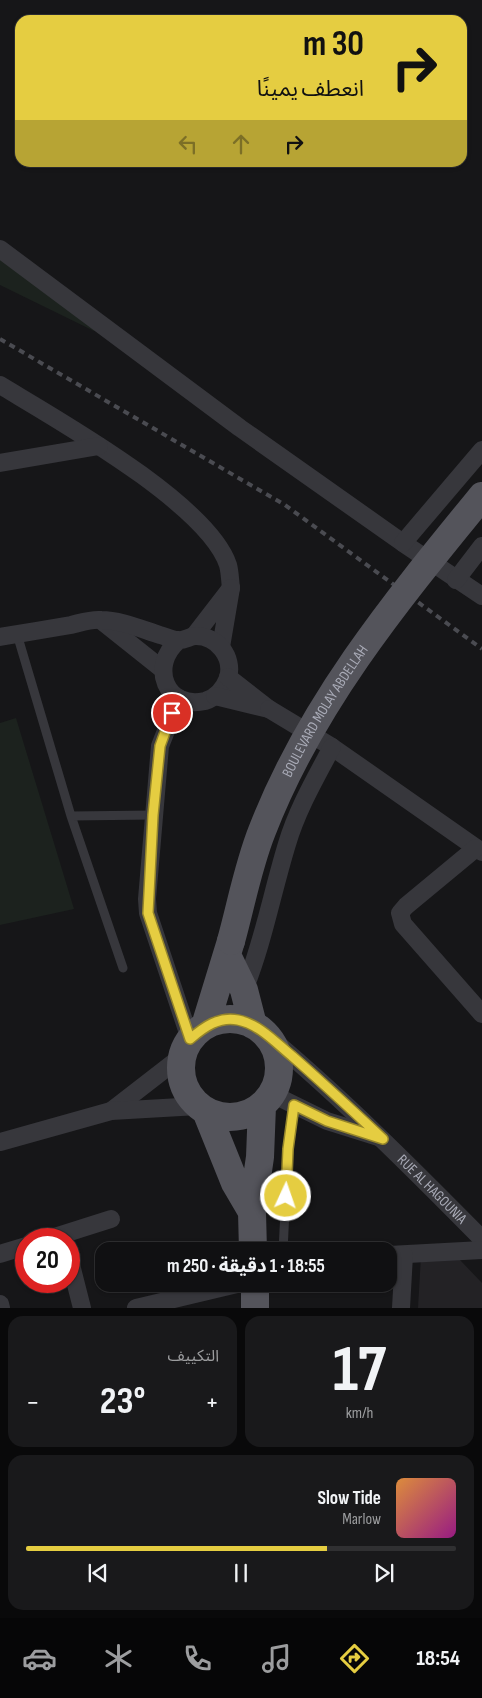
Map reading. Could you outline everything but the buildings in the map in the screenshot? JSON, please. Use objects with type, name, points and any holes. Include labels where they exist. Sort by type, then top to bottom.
[{"type":"main road","name":"BOULEVARD MOLAY ABDELLAH","points":[[192,1040],[229,949],[261,833],[279,790],[307,736],[337,684],[372,636],[482,496]]},
{"type":"main road","points":[[229,949],[260,1030],[275,1048],[279,1064],[276,1102],[260,1157],[252,1212],[253,1242]]},
{"type":"main road","points":[[252,1212],[235,1184],[202,1109],[189,1096],[180,1070],[192,1040],[220,1020],[237,1019],[260,1030]]},
{"type":"main road","points":[[202,1109],[223,1117],[240,1116],[276,1102]]},
{"type":"main road","points":[[255,1292],[255,1308]]},
{"type":"street","points":[[0,249],[240,428],[456,580],[482,596]]},
{"type":"street","points":[[0,385],[99,446],[171,497],[201,526],[217,546],[228,566],[231,588],[220,647]]},
{"type":"street","points":[[0,463],[99,446]]},
{"type":"street","points":[[403,543],[482,450]]},
{"type":"street","points":[[456,580],[482,546]]},
{"type":"street","points":[[0,637],[101,620],[186,638],[213,641],[226,656],[228,677],[223,688],[215,696],[198,702],[179,698],[170,690],[164,680],[162,669],[167,653],[186,638],[231,588]]},
{"type":"street","points":[[101,620],[162,669]]},
{"type":"street","points":[[228,677],[269,710],[332,747],[479,850],[406,906],[400,913],[403,924],[482,1014]]},
{"type":"street","points":[[215,696],[269,710]]},
{"type":"street","points":[[112,1112],[192,1040],[148,913],[153,815],[160,746],[179,698]]},
{"type":"street","points":[[244,990],[263,936],[287,843],[307,793],[332,747]]},
{"type":"street","name":"RUE AL HAGOUNIA","points":[[260,1030],[328,1087],[383,1139],[482,1239]]},
{"type":"street","points":[[276,1102],[383,1139]]},
{"type":"street","points":[[0,1142],[112,1112],[202,1109]]},
{"type":"street","points":[[80,1230],[111,1219]]},
{"type":"street","points":[[0,1254],[15,1249]]},
{"type":"street","points":[[401,1308],[397,1255],[482,1250]]},
{"type":"street","points":[[136,1308],[204,1292]]},
{"type":"street","points":[[78,1293],[82,1308]]},
{"type":"street","points":[[0,1304],[1,1308]]},
{"type":"lane","points":[[17,634],[70,816],[123,968]]},
{"type":"lane","points":[[70,816],[153,815]]},
{"type":"lane","points":[[276,1102],[288,1149],[283,1242]]},
{"type":"shaded area","points":[[0,254],[99,322],[94,331],[0,285]]},
{"type":"shaded area","points":[[16,718],[74,909],[0,925],[0,723]]},
{"type":"shaded area","points":[[421,1256],[459,1259],[482,1283],[482,1308],[418,1308]]},
{"type":"railway","points":[[0,339],[285,505],[482,649]]},
{"type":"route","points":[[172,713],[160,746],[147,899],[148,913],[153,930],[190,1039],[205,1026],[220,1020],[237,1019],[253,1025],[328,1087],[383,1139],[327,1121],[294,1105],[288,1149],[286,1196]]}]
